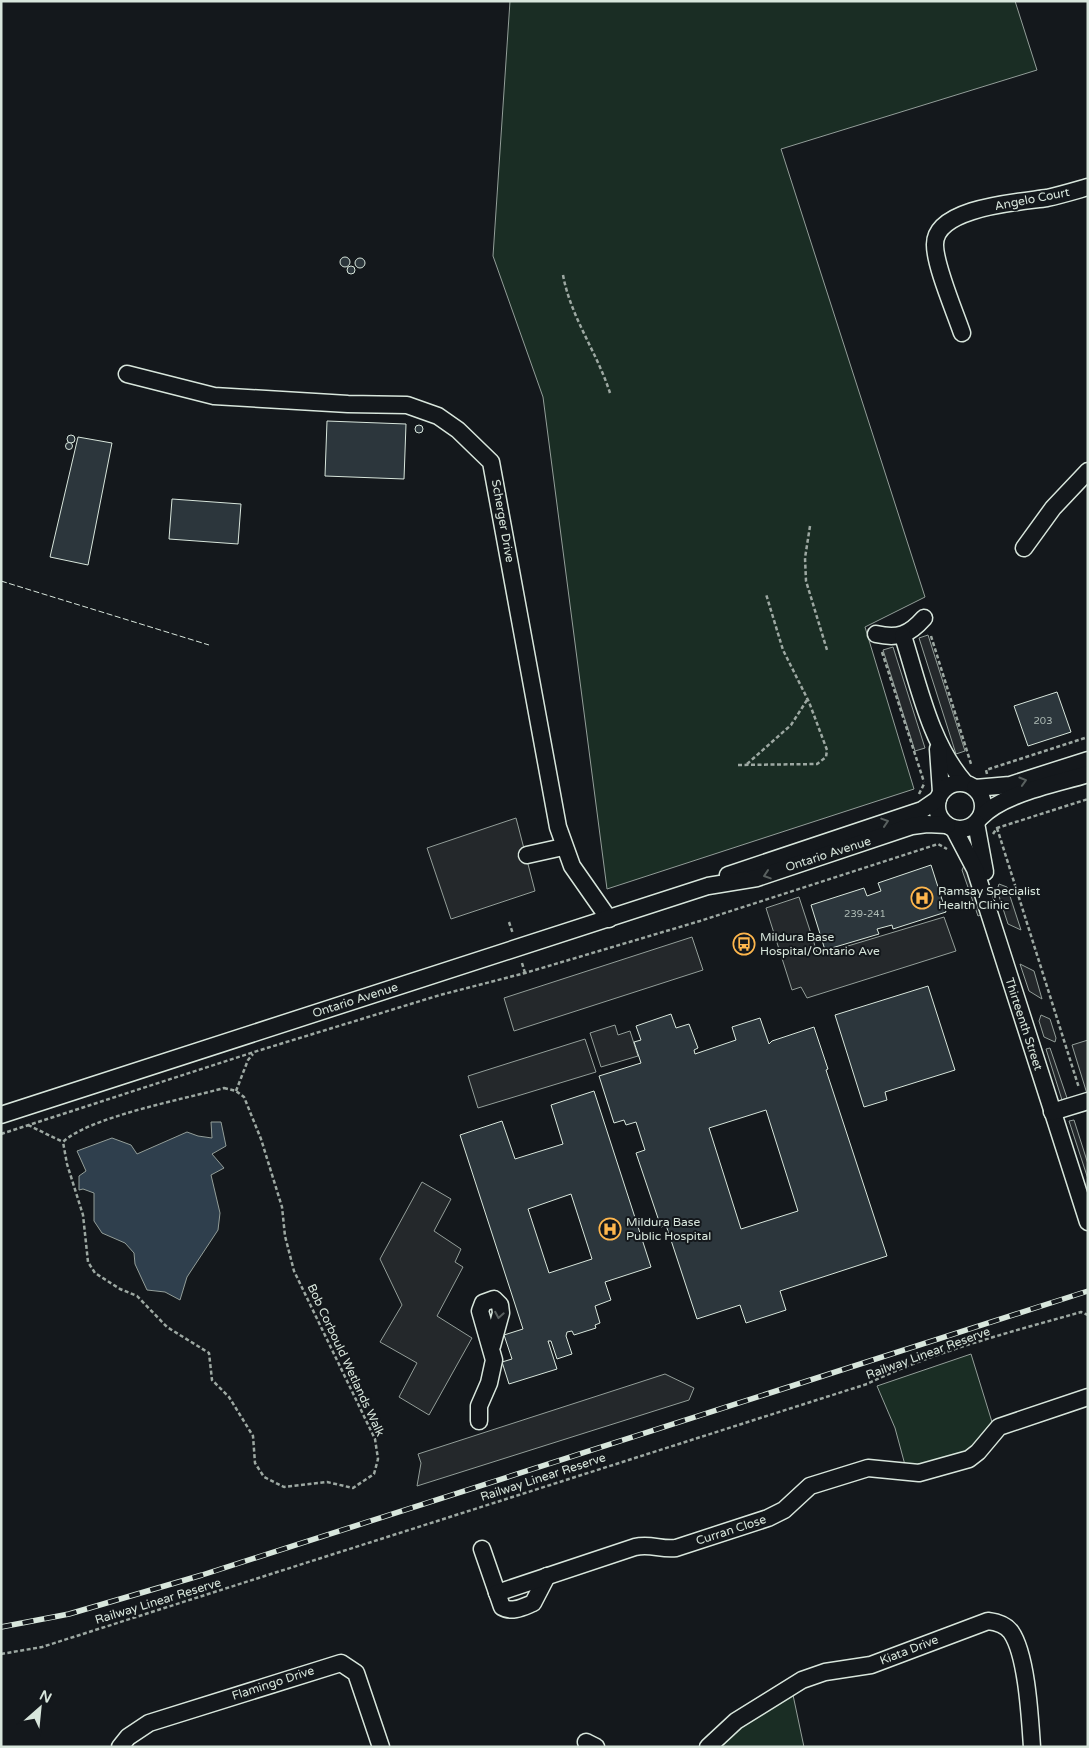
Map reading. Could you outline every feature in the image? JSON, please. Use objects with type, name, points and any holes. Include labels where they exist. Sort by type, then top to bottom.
[{"type":"street","name":"Angelo Court","points":[[962,333],[936,254],[936,237],[942,226],[955,218],[1008,202],[1054,196],[1088,187]]},
{"type":"street","name":"Scherger Drive","points":[[127,374],[214,396],[406,406],[438,416],[458,430],[491,462],[502,513],[552,804],[563,846],[585,887],[609,919]]},
{"type":"street","points":[[1024,548],[1053,508],[1088,471]]},
{"type":"street","points":[[876,634],[893,637],[903,636],[913,630],[924,618]]},
{"type":"street","points":[[903,636],[937,742],[956,773],[983,801],[975,831]]},
{"type":"street","points":[[937,742],[940,795],[938,814],[951,827]]},
{"type":"street","points":[[940,795],[952,784],[970,786],[1010,785],[1088,760]]},
{"type":"street","points":[[975,831],[988,809],[1009,799],[1088,774]]},
{"type":"street","name":"Ontario Avenue","points":[[708,886],[733,872],[922,810],[940,795]]},
{"type":"street","name":"Ontario Avenue","points":[[1,1115],[708,886],[757,878],[912,826],[927,824],[951,827]]},
{"type":"street","name":"Thirteenth Street","points":[[951,827],[975,831],[975,869],[1056,1110],[1088,1194]]},
{"type":"street","points":[[527,855],[563,846]]},
{"type":"street","points":[[1056,1110],[1086,1102]]},
{"type":"street","name":"Thirteenth Street","points":[[1056,1110],[1088,1222]]},
{"type":"street","points":[[479,1421],[479,1406],[493,1372],[492,1346]]},
{"type":"street","name":"Curran Close","points":[[482,1549],[497,1593],[644,1545],[667,1549],[676,1548],[768,1518],[784,1510],[810,1486],[868,1468],[919,1473],[970,1459],[998,1427],[1088,1398]]},
{"type":"street","name":"Kiata Drive","points":[[708,1747],[736,1721],[802,1680],[825,1672],[871,1665],[988,1621],[1004,1626],[1015,1638],[1027,1691],[1032,1747]]},
{"type":"street","name":"Flamingo Drive","points":[[120,1747],[128,1737],[149,1723],[341,1663],[356,1673],[381,1747]]},
{"type":"path","points":[[563,275],[574,315],[601,368],[610,393]]},
{"type":"path","points":[[810,526],[805,558],[806,581],[827,650]]},
{"type":"path","points":[[738,765],[817,764],[822,762],[827,750],[808,699],[783,650],[766,594]]},
{"type":"path","points":[[931,636],[972,764]]},
{"type":"path","points":[[882,652],[925,783]]},
{"type":"path","points":[[745,765],[791,725],[808,699]]},
{"type":"path","points":[[1,1134],[254,1052],[690,923],[938,844],[947,849],[975,831],[994,834],[997,828],[1088,799]]},
{"type":"path","points":[[997,828],[1086,1102]]},
{"type":"path","points":[[28,1125],[63,1142],[72,1134],[94,1124],[224,1088],[236,1091],[248,1060],[254,1052]]},
{"type":"path","name":"Bob Corbould Wetlands Walk","points":[[63,1142],[66,1164],[78,1195],[83,1215],[88,1262],[95,1273],[120,1289],[137,1296],[167,1327],[209,1354],[212,1380],[229,1397],[253,1436],[255,1463],[264,1477],[284,1487],[327,1482],[354,1488],[364,1483],[374,1474],[378,1459],[375,1439],[294,1271],[285,1236],[282,1207],[261,1139],[244,1097],[236,1091]]},
{"type":"path","name":"Railway Linear Reserve","points":[[1,1654],[42,1647],[319,1560],[595,1469],[696,1440],[1028,1327],[1081,1312],[1088,1315]]},
{"type":"green space","points":[[510,1],[1015,1],[1037,70],[781,149],[925,597],[865,627],[914,789],[607,889],[543,397],[493,256]]},
{"type":"green space","points":[[971,1354],[992,1422],[970,1450],[922,1466],[905,1465],[895,1428],[877,1386]]},
{"type":"green space","points":[[793,1695],[804,1747],[718,1747],[751,1719]]},
{"type":"shaded area","points":[[928,635],[965,751],[956,754],[919,638]]},
{"type":"shaded area","points":[[893,647],[925,748],[915,751],[883,650]]},
{"type":"shaded area","points":[[516,818],[535,891],[451,919],[427,848]]},
{"type":"shaded area","points":[[965,864],[983,914],[978,916],[962,870]]},
{"type":"shaded area","points":[[999,884],[1007,887],[1021,930],[1008,924],[997,890]]},
{"type":"shaded area","points":[[799,897],[818,955],[944,917],[956,951],[807,998],[801,987],[792,990],[766,908]]},
{"type":"shaded area","points":[[692,937],[703,970],[514,1031],[504,998]]},
{"type":"shaded area","points":[[1020,964],[1034,971],[1042,999],[1029,991]]},
{"type":"shaded area","points":[[1041,1015],[1050,1019],[1056,1038],[1055,1042],[1044,1037],[1039,1021]]},
{"type":"shaded area","points":[[615,1025],[618,1035],[630,1031],[638,1056],[601,1067],[590,1033]]},
{"type":"shaded area","points":[[585,1039],[596,1072],[478,1108],[468,1076]]},
{"type":"shaded area","points":[[1088,1040],[1088,1097],[1072,1045]]},
{"type":"shaded area","points":[[1050,1048],[1067,1098],[1062,1100],[1046,1049]]},
{"type":"shaded area","points":[[1074,1120],[1088,1164],[1088,1179],[1069,1121]]},
{"type":"shaded area","points":[[422,1182],[451,1199],[434,1231],[461,1249],[455,1262],[463,1267],[437,1316],[472,1338],[429,1415],[399,1397],[417,1363],[380,1342],[402,1305],[380,1259]]},
{"type":"shaded area","points":[[665,1374],[694,1388],[689,1400],[417,1486],[421,1463],[418,1454]]},
{"type":"water","points":[[211,1122],[221,1122],[226,1146],[212,1154],[224,1168],[211,1175],[220,1213],[218,1230],[187,1277],[180,1300],[165,1292],[147,1290],[135,1264],[134,1253],[125,1243],[102,1233],[94,1221],[94,1193],[83,1189],[79,1190],[79,1176],[86,1171],[77,1151],[112,1138],[131,1145],[137,1154],[187,1132],[212,1138]]},
{"type":"building","points":[[343,257],[347,257],[350,262],[349,266],[343,267],[340,264],[340,260]]},
{"type":"building","points":[[360,258],[365,263],[360,268],[355,263]]},
{"type":"building","points":[[351,266],[355,270],[351,274],[347,270]]},
{"type":"building","points":[[327,421],[406,424],[404,479],[325,476]]},
{"type":"building","points":[[419,425],[423,429],[419,433],[415,429]]},
{"type":"building","points":[[71,435],[75,439],[71,443],[67,439]]},
{"type":"building","points":[[78,437],[112,443],[88,565],[50,557]]},
{"type":"building","points":[[69,442],[73,446],[69,450],[65,446]]},
{"type":"building","points":[[172,499],[241,504],[238,544],[169,539]]},
{"type":"building","points":[[1057,692],[1071,732],[1028,746],[1014,706]]},
{"type":"building","points":[[931,865],[946,912],[893,929],[892,925],[877,929],[879,934],[825,950],[811,905],[864,888],[867,896],[881,891],[878,883]]},
{"type":"building","points":[[928,986],[955,1070],[885,1092],[887,1100],[864,1107],[835,1015]]},
{"type":"building","points":[[671,1014],[676,1028],[689,1024],[698,1048],[694,1050],[695,1054],[736,1040],[732,1027],[760,1018],[769,1044],[772,1041],[814,1027],[828,1069],[826,1070],[887,1256],[780,1291],[786,1310],[746,1323],[740,1305],[697,1319],[666,1225],[661,1227],[636,1153],[645,1150],[636,1122],[626,1125],[624,1120],[614,1123],[599,1076],[641,1063],[634,1042],[641,1040],[636,1026]],"holes":[[[766,1110],[798,1211],[741,1229],[709,1128]]]},
{"type":"building","points":[[594,1091],[651,1267],[605,1282],[611,1300],[595,1306],[600,1323],[595,1325],[596,1328],[574,1335],[572,1331],[567,1332],[566,1336],[572,1354],[557,1359],[551,1341],[548,1341],[557,1369],[509,1384],[502,1362],[512,1359],[504,1335],[523,1329],[460,1135],[502,1121],[515,1159],[563,1144],[551,1105]],"holes":[[[571,1194],[592,1259],[549,1273],[528,1209]]]},
{"type":"railway","points":[[1,1627],[69,1614],[202,1575],[1088,1291]]},
{"type":"fence","points":[[1,581],[209,645]]},
{"type":"place","name":"Ramsay Specialist Health Clinic","points":[[922,898]]},
{"type":"place","name":"Mildura Base Hospital/Ontario Ave","points":[[744,944]]},
{"type":"place","name":"Mildura Base Public Hospital","points":[[610,1229]]}]
